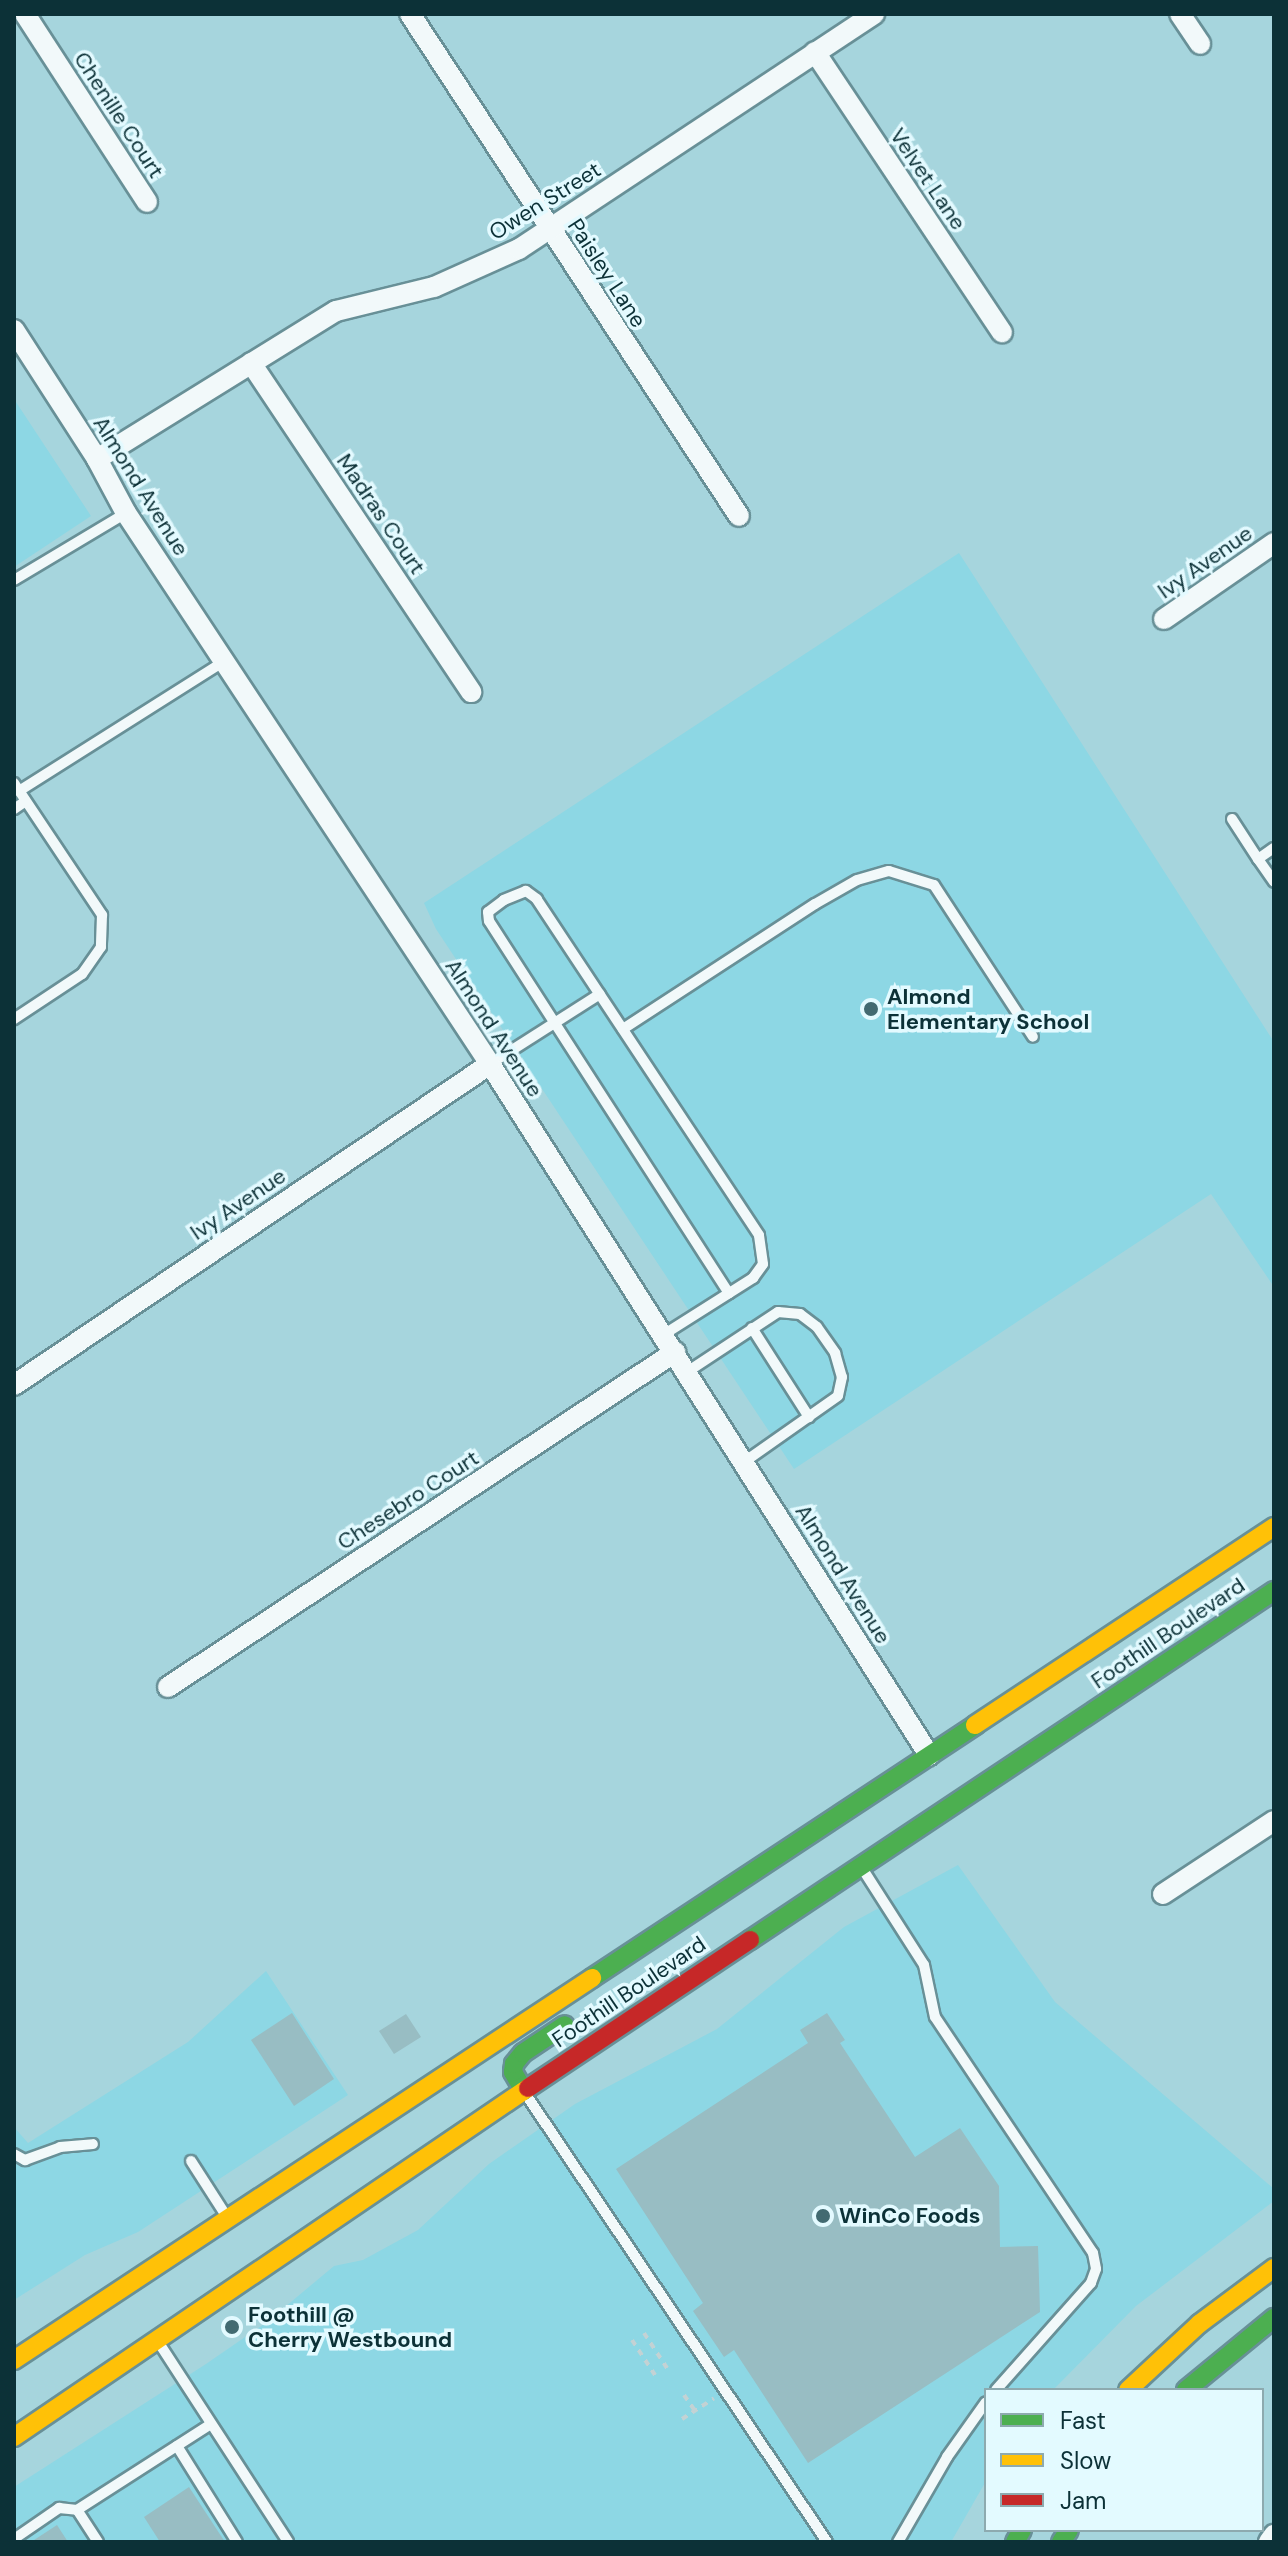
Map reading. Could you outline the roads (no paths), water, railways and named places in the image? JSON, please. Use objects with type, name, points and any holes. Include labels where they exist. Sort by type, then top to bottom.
[{"type":"main road","name":"Foothill Boulevard","points":[[14,2360],[696,1912],[1274,1527]]},
{"type":"main road","name":"Foothill Boulevard","points":[[14,2437],[524,2091],[1274,1591]]},
{"type":"main road","points":[[668,1950],[696,1912]]},
{"type":"main road","points":[[524,2091],[513,2072],[514,2064],[523,2053],[585,2012]]},
{"type":"main road","points":[[1130,2388],[1187,2334],[1274,2268]]},
{"type":"main road","points":[[1188,2388],[1274,2318]]},
{"type":"street","name":"Chenille Court","points":[[25,14],[147,202]]},
{"type":"street","name":"Paisley Lane","points":[[410,14],[739,516]]},
{"type":"street","name":"Owen Street","points":[[97,459],[336,311],[434,287],[519,249],[874,14]]},
{"type":"street","points":[[1180,14],[1200,44]]},
{"type":"street","name":"Velvet Lane","points":[[815,52],[1002,332]]},
{"type":"street","name":"Almond Avenue","points":[[14,330],[97,459],[126,513],[490,1064],[929,1755]]},
{"type":"street","name":"Madras Court","points":[[251,363],[471,692]]},
{"type":"street","name":"Ivy Avenue","points":[[1164,619],[1274,543]]},
{"type":"street","name":"Ivy Avenue","points":[[14,1385],[490,1064]]},
{"type":"street","name":"Chesebro Court","points":[[168,1687],[675,1352]]},
{"type":"street","points":[[1163,1894],[1274,1821]]},
{"type":"street","points":[[1269,2542],[1274,2535]]},
{"type":"lane","points":[[14,580],[126,513]]},
{"type":"lane","points":[[14,1019],[82,974],[101,947],[102,915],[17,787],[225,661]]},
{"type":"lane","points":[[14,809],[26,801]]},
{"type":"lane","points":[[1232,819],[1274,882]]},
{"type":"lane","points":[[1258,859],[1274,848]]},
{"type":"lane","points":[[623,1029],[815,904],[857,880],[889,871],[934,885],[1033,1037]]},
{"type":"lane","points":[[663,1335],[753,1278],[763,1264],[759,1235],[537,899],[526,891],[504,900],[488,912],[489,921],[729,1293]]},
{"type":"lane","points":[[490,1064],[600,994]]},
{"type":"lane","points":[[687,1372],[778,1312],[800,1314],[817,1327],[835,1353],[842,1377],[838,1396],[744,1462]]},
{"type":"lane","points":[[752,1328],[809,1417]]},
{"type":"lane","points":[[861,1866],[924,1965],[935,2017],[1093,2253],[1096,2269],[1091,2283],[998,2388]]},
{"type":"lane","points":[[524,2091],[827,2542]]},
{"type":"lane","points":[[14,2154],[25,2160],[60,2147],[93,2144]]},
{"type":"lane","points":[[191,2161],[229,2219]]},
{"type":"lane","points":[[158,2341],[288,2542]]},
{"type":"lane","points":[[898,2542],[947,2457],[984,2405]]},
{"type":"lane","points":[[14,2539],[59,2508],[77,2510],[211,2424]]},
{"type":"lane","points":[[177,2446],[237,2542]]},
{"type":"lane","points":[[77,2510],[98,2542]]},
{"type":"place","name":"Almond Elementary School","points":[[871,1009]]},
{"type":"place","name":"WinCo Foods","points":[[823,2216]]},
{"type":"place","name":"Foothill @ Cherry Westbound","points":[[232,2327]]}]
